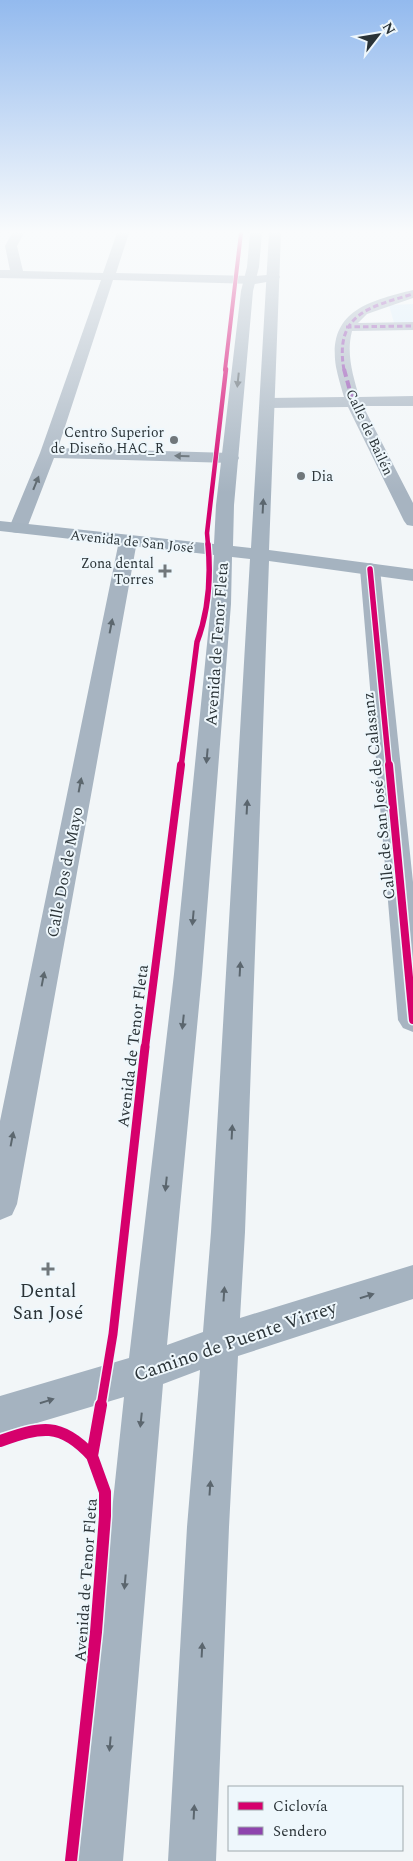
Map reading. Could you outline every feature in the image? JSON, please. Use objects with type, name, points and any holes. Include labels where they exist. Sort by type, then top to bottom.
[{"type":"main road","name":"Avenida de Tenor Fleta","points":[[99,1861],[146,1372],[188,974],[221,604],[225,505],[244,320]]},
{"type":"main road","points":[[192,1861],[208,1527],[228,1232],[258,554],[263,508],[272,320]]},
{"type":"main road","name":"Avenida de San José","points":[[9,527],[258,554],[413,575]]},
{"type":"main road","name":"Camino de Puente Virrey","points":[[0,1415],[146,1372],[221,1342],[413,1282]]},
{"type":"street","points":[[9,527],[48,452],[93,320]]},
{"type":"street","points":[[346,327],[353,320]]},
{"type":"street","points":[[346,327],[413,326]]},
{"type":"street","name":"Calle de Bailén","points":[[346,327],[343,338],[343,366],[353,402],[413,521]]},
{"type":"street","points":[[268,403],[413,401]]},
{"type":"street","points":[[48,452],[231,458]]},
{"type":"street","name":"Calle Dos de Mayo","points":[[0,1204],[128,541]]},
{"type":"street","name":"Calle de San José de Calasanz","points":[[370,569],[413,1020]]},
{"type":"shaded area","points":[[393,320],[413,320],[413,323],[394,323]]},
{"type":"marked path","points":[[353,320],[343,339],[342,352],[343,365],[353,402]]},
{"type":"marked path","points":[[346,327],[413,326]]},
{"type":"cycle path","points":[[71,1861],[96,1632],[105,1516],[105,1492],[92,1456],[113,1334],[151,995],[197,642],[204,623],[207,604],[210,567],[207,533],[231,320]]},
{"type":"cycle path","points":[[370,569],[413,1020]]},
{"type":"cycle path","points":[[0,1441],[27,1432],[50,1429],[71,1436],[92,1456]]},
{"type":"place","name":"Centro Superior de Diseño HAC_R","points":[[174,440]]},
{"type":"place","name":"Dia","points":[[301,476]]},
{"type":"place","name":"Zona dental Torres","points":[[165,571]]},
{"type":"place","name":"Dental San José","points":[[48,1269]]}]
